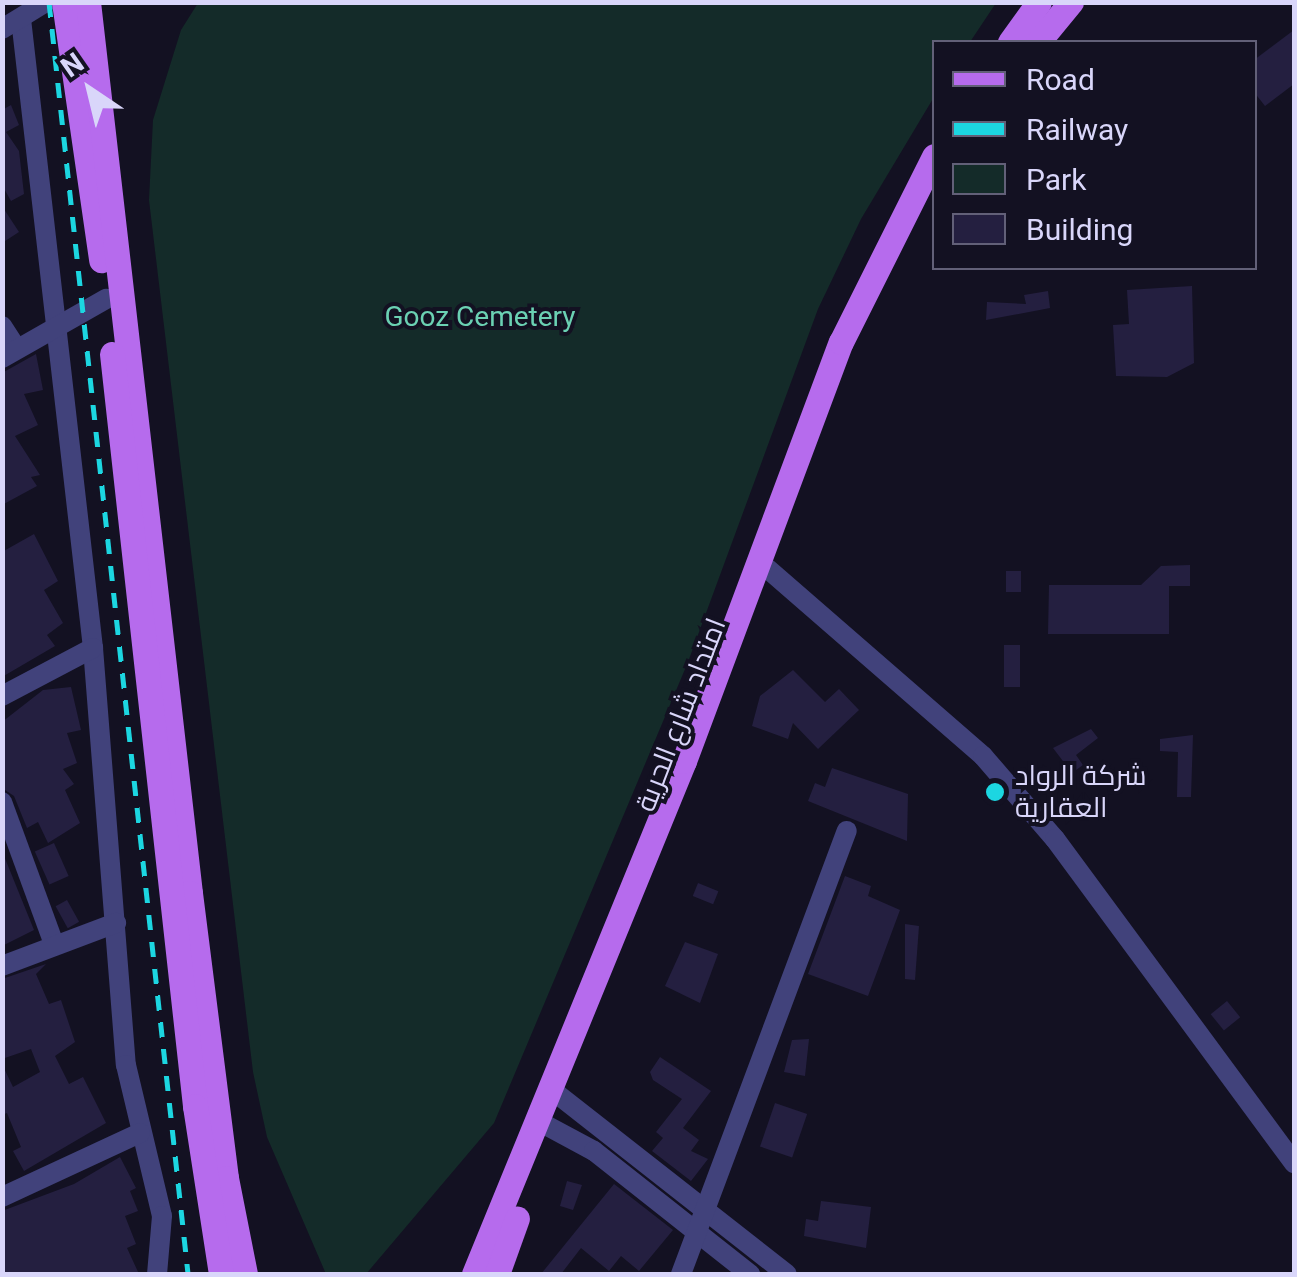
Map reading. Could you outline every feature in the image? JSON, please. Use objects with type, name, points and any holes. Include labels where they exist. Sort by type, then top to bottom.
[{"type":"main road","points":[[64,2],[106,298],[195,1106],[220,1274]]},
{"type":"main road","points":[[88,2],[207,1026],[245,1274]]},
{"type":"main road","points":[[1011,40],[1039,2]]},
{"type":"main road","points":[[1040,40],[1070,2]]},
{"type":"main road","points":[[497,1274],[546,1125],[841,342],[932,160]]},
{"type":"main road","name":"امتداد شارع الحرية","points":[[558,1094],[768,569],[853,344],[932,187]]},
{"type":"main road","points":[[474,1274],[546,1125]]},
{"type":"street","points":[[46,2],[12,24],[94,648],[126,1065],[162,1216],[157,1274]]},
{"type":"street","points":[[2,326],[10,354],[106,298]]},
{"type":"street","points":[[768,569],[983,756],[1055,839],[1294,1163]]},
{"type":"street","points":[[2,696],[94,648]]},
{"type":"street","points":[[2,802],[54,944]]},
{"type":"street","points":[[681,1274],[847,831]]},
{"type":"street","points":[[2,966],[116,923]]},
{"type":"street","points":[[558,1094],[787,1274]]},
{"type":"street","points":[[546,1125],[594,1152],[750,1274]]},
{"type":"street","points":[[5,1190],[140,1133]]},
{"type":"green space","name":"Gooz Cemetery","points":[[198,3],[996,3],[971,40],[932,40],[932,100],[861,219],[818,309],[688,662],[494,1123],[366,1274],[326,1274],[267,1137],[253,1072],[149,200],[153,120],[181,30]]},
{"type":"building","points":[[1294,30],[1294,84],[1265,106],[1257,96],[1257,58]]},
{"type":"building","points":[[11,105],[19,125],[6,132],[19,151],[24,194],[11,201],[2,185],[2,110]]},
{"type":"building","points":[[2,206],[19,232],[2,243]]},
{"type":"building","points":[[1192,286],[1194,363],[1167,377],[1116,376],[1113,325],[1129,324],[1127,290]]},
{"type":"building","points":[[1048,291],[1050,308],[986,320],[987,302],[1026,304],[1024,295]]},
{"type":"building","points":[[36,354],[43,390],[24,394],[38,425],[15,436],[40,475],[31,477],[37,486],[2,505],[2,373]]},
{"type":"building","points":[[34,534],[58,581],[44,590],[63,623],[47,635],[55,646],[2,677],[2,552]]},
{"type":"building","points":[[1190,565],[1190,586],[1169,586],[1169,634],[1048,634],[1049,585],[1141,585],[1161,566]]},
{"type":"building","points":[[1006,571],[1021,571],[1021,592],[1006,592]]},
{"type":"building","points":[[1004,645],[1020,645],[1020,687],[1004,687]]},
{"type":"building","points":[[793,670],[825,702],[839,689],[859,710],[818,749],[793,723],[788,739],[752,726],[760,696]]},
{"type":"building","points":[[71,687],[81,730],[67,733],[77,763],[63,769],[74,784],[65,790],[80,823],[48,843],[38,822],[27,828],[14,796],[2,788],[2,722],[43,690]]},
{"type":"building","points":[[1091,729],[1098,738],[1076,755],[1083,765],[1072,773],[1053,748]]},
{"type":"building","points":[[1193,735],[1191,797],[1177,797],[1178,752],[1160,751],[1160,739]]},
{"type":"building","points":[[832,768],[908,794],[907,841],[808,801],[815,783],[825,787]]},
{"type":"building","points":[[54,843],[69,876],[49,884],[35,852]]},
{"type":"building","points":[[2,851],[34,930],[2,946]]},
{"type":"building","points":[[845,876],[871,886],[868,896],[900,910],[868,996],[808,974]]},
{"type":"building","points":[[698,883],[718,891],[713,904],[693,896]]},
{"type":"building","points":[[67,900],[79,922],[68,928],[56,906]]},
{"type":"building","points":[[905,924],[919,926],[915,980],[905,979]]},
{"type":"building","points":[[685,942],[718,954],[700,1003],[665,986]]},
{"type":"building","points":[[46,964],[36,974],[49,1004],[61,1000],[75,1042],[55,1056],[69,1084],[83,1077],[106,1123],[24,1171],[13,1151],[21,1147],[7,1113],[2,1115],[2,1064],[13,1087],[40,1072],[31,1049],[2,1059],[2,979]]},
{"type":"building","points":[[1227,1001],[1240,1017],[1224,1031],[1211,1014]]},
{"type":"building","points":[[809,1039],[805,1076],[784,1072],[792,1040]]},
{"type":"building","points":[[660,1057],[711,1091],[683,1128],[699,1140],[691,1151],[708,1159],[691,1181],[652,1151],[663,1138],[656,1132],[682,1099],[653,1080],[650,1072]]},
{"type":"building","points":[[775,1103],[807,1114],[792,1158],[760,1146]]},
{"type":"building","points":[[120,1157],[136,1188],[130,1191],[138,1211],[125,1216],[136,1244],[127,1248],[139,1274],[2,1274],[2,1211],[74,1184]]},
{"type":"building","points":[[567,1181],[582,1185],[573,1210],[560,1206]]},
{"type":"building","points":[[614,1184],[673,1230],[639,1271],[621,1256],[609,1271],[581,1248],[561,1274],[541,1274]]},
{"type":"building","points":[[821,1201],[871,1207],[866,1248],[804,1236],[806,1219],[818,1221]]},
{"type":"railway","points":[[49,2],[188,1274]]},
{"type":"place","name":"شركة الرواد العقارية","points":[[995,792]]}]
